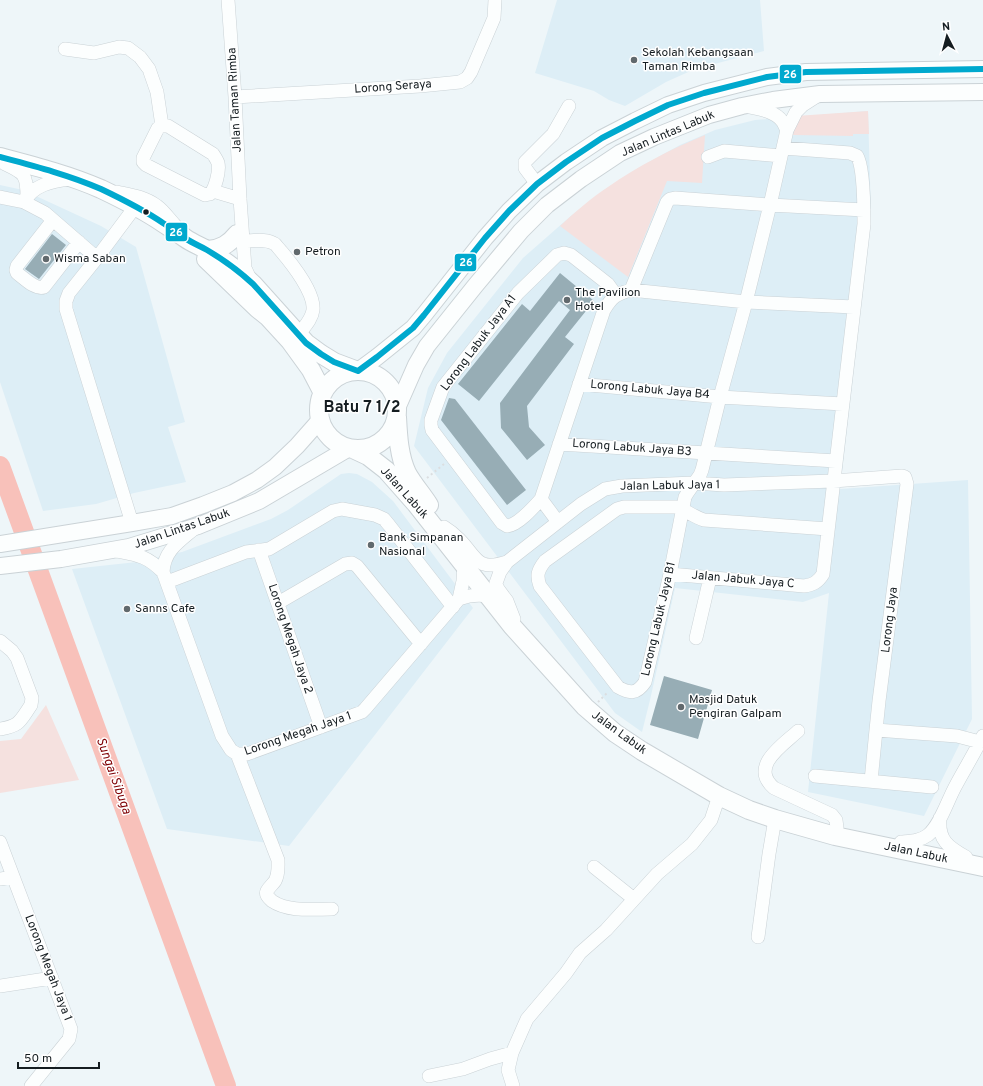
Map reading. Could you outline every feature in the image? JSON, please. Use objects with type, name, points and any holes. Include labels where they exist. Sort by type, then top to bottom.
[{"type":"highway","points":[[0,158],[75,179],[102,190],[162,222],[211,259],[258,309],[294,338],[306,343],[320,354],[334,362],[358,371]]},
{"type":"highway","points":[[211,259],[217,249],[241,238]]},
{"type":"highway","points":[[211,259],[234,268],[253,284],[294,338],[323,393]]},
{"type":"highway","points":[[234,268],[235,278],[238,283],[262,307],[268,317]]},
{"type":"highway","points":[[350,371],[358,371],[369,372],[380,377],[389,384],[395,394],[398,412],[390,434],[376,445],[365,449],[351,449],[333,441],[323,428],[319,411],[323,393],[331,381],[350,371]]},
{"type":"highway","name":"Jalan Labuk","points":[[398,412],[398,439],[401,456],[408,473],[444,527],[514,619],[578,690],[608,717],[650,749],[707,783],[727,793],[778,813],[837,828],[974,858]]},
{"type":"highway","name":"Jalan Labuk","points":[[351,449],[368,456],[386,470],[416,504],[512,626],[585,707],[615,733],[642,751],[719,796],[749,810],[775,819],[835,836],[983,867]]},
{"type":"main road","name":"Jalan Lintas Labuk","points":[[358,371],[413,328],[485,238],[509,211],[537,184],[566,162],[602,138],[635,120],[668,105],[704,93],[767,77],[806,72],[983,69]]},
{"type":"main road","name":"Jalan Lintas Labuk","points":[[398,412],[416,365],[427,346],[470,291],[521,231],[547,205],[581,179],[620,153],[680,126],[709,115],[742,106],[773,100],[820,94],[983,92]]},
{"type":"main road","name":"Jalan Lintas Labuk","points":[[1,544],[172,516],[203,505],[232,493],[257,480],[275,467],[297,446],[320,420]]},
{"type":"main road","name":"Jalan Lintas Labuk","points":[[4,566],[61,559],[130,547],[198,526],[259,501],[351,449]]},
{"type":"street","name":"Jalan Taman Rimba","points":[[228,0],[235,97],[241,238],[245,268],[253,284]]},
{"type":"street","name":"Lorong Seraya","points":[[235,97],[420,86],[460,82],[471,72],[494,18],[495,0]]},
{"type":"street","points":[[65,49],[94,53],[119,47],[128,48],[140,57],[149,70],[157,92],[162,126]]},
{"type":"street","points":[[964,69],[983,65]]},
{"type":"street","name":"Lorong Labuk Jaya B1","points":[[683,510],[676,507],[624,507],[617,509],[545,561],[540,567],[538,580],[540,586],[618,687],[626,691],[634,692],[641,688],[645,682],[670,574],[683,510],[685,497],[702,470],[705,453],[746,302],[770,206],[786,130],[796,112],[803,104],[820,94]]},
{"type":"street","points":[[537,184],[525,168],[525,162],[553,134],[569,106]]},
{"type":"street","points":[[742,106],[765,111],[775,115],[781,120],[786,130]]},
{"type":"street","points":[[168,126],[213,154],[218,161],[213,191],[210,194],[205,195],[146,165],[143,162],[143,158],[158,128],[168,126]]},
{"type":"street","points":[[683,510],[704,520],[828,529],[864,224],[861,164],[858,156],[850,153],[724,151],[708,157]]},
{"type":"street","points":[[0,158],[23,174],[25,179],[26,199]]},
{"type":"street","points":[[26,199],[38,187],[54,181],[75,179]]},
{"type":"street","points":[[102,190],[137,196],[151,202],[162,210],[186,239]]},
{"type":"street","points":[[213,191],[240,199]]},
{"type":"street","points":[[0,197],[26,199],[45,213],[97,258]]},
{"type":"street","points":[[631,290],[667,202],[670,199],[675,198],[770,206],[864,210]]},
{"type":"street","points":[[132,523],[66,309],[66,301],[69,293],[135,207]]},
{"type":"street","points":[[53,220],[17,266],[17,273],[36,287],[44,287],[79,242]]},
{"type":"street","name":"Jalan Taman Rimba","points":[[234,268],[241,238]]},
{"type":"street","points":[[241,238],[264,240],[274,244],[290,262],[307,288],[313,304],[312,312],[309,319],[294,338]]},
{"type":"street","name":"Lorong Labuk Jaya A1","points":[[541,499],[532,510],[512,525],[504,525],[432,430],[431,420],[443,387],[518,293],[557,255],[564,253],[571,255],[608,284],[616,295]]},
{"type":"street","points":[[558,522],[541,499],[604,310],[610,300],[616,295],[631,290],[746,302],[854,307]]},
{"type":"street","name":"Lorong Labuk Jaya B4","points":[[579,384],[720,397],[843,404]]},
{"type":"street","name":"Lorong Labuk Jaya B3","points":[[559,444],[836,461]]},
{"type":"street","name":"Lorong Jaya","points":[[833,481],[899,476],[905,477],[907,484],[876,730]]},
{"type":"street","name":"Jalan Labuk Jaya 1","points":[[507,562],[581,504],[605,489],[622,486],[694,483],[724,485],[833,481]]},
{"type":"street","points":[[165,577],[246,552],[269,549],[333,511],[342,509],[375,515],[384,519],[456,603],[467,596],[488,596]]},
{"type":"street","points":[[165,577],[163,563],[168,553],[198,526]]},
{"type":"street","points":[[444,527],[457,537],[478,561],[491,566],[496,566],[507,562]]},
{"type":"street","name":"Jalan Jabuk Jaya C","points":[[670,574],[804,586],[810,585],[816,582],[823,574],[828,529]]},
{"type":"street","points":[[110,550],[141,556],[154,564],[165,577]]},
{"type":"street","name":"Lorong Megah Jaya 2","points":[[259,550],[321,727]]},
{"type":"street","points":[[507,562],[500,572],[496,583],[498,589],[507,601],[514,619]]},
{"type":"street","points":[[278,603],[345,564],[352,563],[357,566],[421,644]]},
{"type":"street","name":"Lorong Megah Jaya 1","points":[[165,577],[222,736],[231,750],[237,754],[247,754],[362,712],[456,603],[463,581],[464,564]]},
{"type":"street","points":[[696,638],[710,578]]},
{"type":"street","points":[[0,729],[18,724],[32,702],[32,698],[17,658],[12,651],[1,643]]},
{"type":"street","points":[[872,781],[876,730],[982,739],[955,787],[940,818],[929,834],[917,841],[902,842]]},
{"type":"street","points":[[798,732],[771,756],[766,763],[768,783],[774,788],[832,815],[836,820],[837,828]]},
{"type":"street","points":[[237,754],[278,860],[276,880],[267,891],[268,898],[277,904],[286,907],[332,909]]},
{"type":"street","points":[[815,776],[932,787]]},
{"type":"street","points":[[513,1086],[508,1070],[512,1053],[527,1019],[566,973],[580,953],[606,930],[658,874],[692,844],[711,820],[719,796]]},
{"type":"street","points":[[940,818],[940,832],[948,846],[974,858]]},
{"type":"street","points":[[758,937],[775,819]]},
{"type":"street","name":"Lorong Megah Jaya 1","points":[[0,842],[71,1029],[69,1039],[31,1086]]},
{"type":"street","points":[[594,867],[634,900]]},
{"type":"street","points":[[0,879],[13,877]]},
{"type":"street","points":[[0,986],[52,978]]},
{"type":"street","points":[[429,1076],[464,1069],[490,1059],[512,1053]]},
{"type":"path","points":[[416,486],[453,457]]},
{"type":"shaded area","name":"Sekolah Kebangsaan Taman Rimba","points":[[557,0],[760,0],[764,51],[695,69],[666,82],[625,106],[609,100],[594,91],[535,73]]},
{"type":"shaded area","points":[[868,111],[871,215],[840,489],[968,480],[972,719],[924,816],[808,792],[829,593],[803,602],[675,588],[642,732],[615,713],[414,446],[428,388],[447,353],[523,258],[572,215],[607,188],[640,167],[680,145],[715,130],[755,120]]},
{"type":"shaded area","points":[[868,111],[869,134],[853,134],[853,136],[793,135],[796,116]]},
{"type":"shaded area","points":[[705,135],[702,183],[667,181],[628,277],[560,226],[577,210],[619,179],[667,152]]},
{"type":"shaded area","points":[[0,185],[23,190],[101,226],[136,247],[185,422],[168,427],[186,482],[134,493],[96,504],[43,511],[0,382]]},
{"type":"shaded area","points":[[341,474],[357,474],[372,482],[393,501],[473,608],[289,846],[167,829],[72,569],[137,562],[182,552],[271,519],[288,510]]},
{"type":"shaded area","points":[[46,705],[79,780],[0,793],[0,741],[21,739]]},
{"type":"building","name":"Wisma Saban","points":[[52,234],[66,245],[39,279],[25,269]]},
{"type":"building","points":[[560,273],[594,301],[565,337],[574,344],[527,406],[529,427],[545,445],[527,460],[501,428],[500,403],[570,310],[559,301],[479,401],[458,384],[522,304],[530,311]]},
{"type":"building","points":[[449,398],[455,399],[526,490],[507,505],[441,420]]},
{"type":"building","name":"Masjid Datuk Pengiran Galpam","points":[[664,676],[712,690],[698,739],[650,725]]},
{"type":"waterway","name":"Sungai Sibuga","points":[[0,466],[226,1086]]},
{"type":"transit line","name":"26","points":[[0,157],[76,179],[101,189],[133,205],[231,266],[253,284],[306,343],[334,362],[358,371],[413,328],[485,238],[509,211],[537,184],[566,162],[602,138],[668,105],[704,93],[767,77],[806,72],[983,69]]},
{"type":"place","name":"Sekolah Kebangsaan Taman Rimba","points":[[634,60]]},
{"type":"place","name":"Petron","points":[[297,252]]},
{"type":"place","name":"Wisma Saban","points":[[46,259]]},
{"type":"place","name":"The Pavilion Hotel","points":[[567,300]]},
{"type":"place","name":"Bank Simpanan Nasional","points":[[371,545]]},
{"type":"place","name":"Sanns Cafe","points":[[127,609]]},
{"type":"place","name":"Masjid Datuk Pengiran Galpam","points":[[681,707]]},
{"type":"district","name":"Batu 7 1/2","points":[[362,408]]}]
